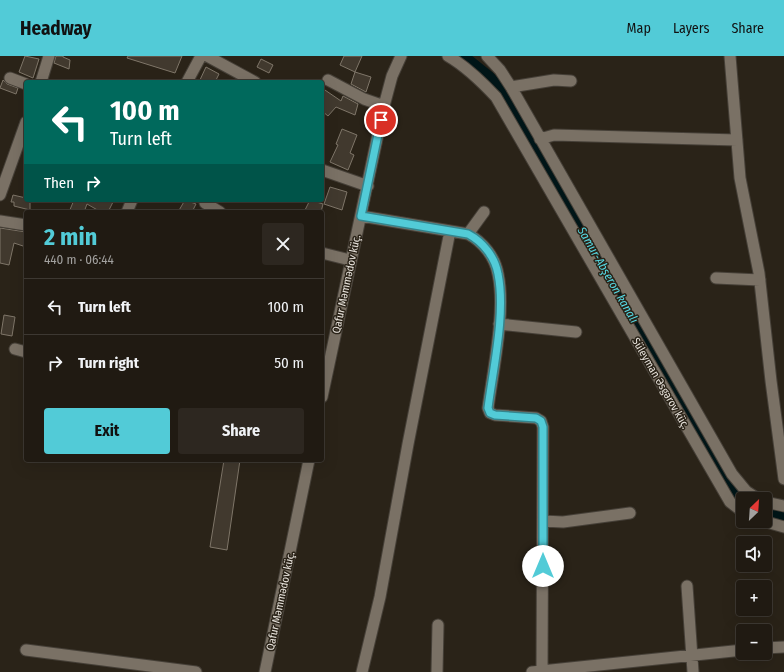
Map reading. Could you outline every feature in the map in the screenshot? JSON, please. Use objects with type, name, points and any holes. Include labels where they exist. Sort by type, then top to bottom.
[{"type":"street","points":[[43,80],[50,56]]},
{"type":"street","points":[[188,80],[201,56]]},
{"type":"street","points":[[207,56],[251,80]]},
{"type":"street","name":"Qafur Məmmədov küç.","points":[[324,387],[384,106],[392,76],[401,56]]},
{"type":"street","name":"Süleyman Əsgərov küç.","points":[[448,56],[481,81],[496,97],[730,502],[736,507]]},
{"type":"street","name":"Süleyman Əsgərov küç.","points":[[487,56],[500,70],[511,87],[732,474],[748,492]]},
{"type":"street","points":[[730,56],[740,178],[760,280],[784,479]]},
{"type":"street","points":[[10,78],[24,83]]},
{"type":"street","points":[[328,80],[364,100],[384,106]]},
{"type":"street","points":[[511,87],[554,80],[571,81]]},
{"type":"street","points":[[0,195],[24,128]]},
{"type":"street","points":[[540,139],[554,135],[737,140]]},
{"type":"street","points":[[324,171],[368,186]]},
{"type":"street","points":[[205,203],[217,210]]},
{"type":"street","points":[[468,234],[484,212]]},
{"type":"street","points":[[361,216],[468,234],[482,243],[493,259],[498,273],[501,291],[499,324],[488,408],[490,413],[495,415],[530,416],[536,418],[541,421],[543,427],[543,521],[537,672],[736,651]]},
{"type":"street","points":[[0,223],[24,225]]},
{"type":"street","points":[[362,672],[380,597],[408,444],[450,231]]},
{"type":"street","points":[[324,254],[350,260]]},
{"type":"street","points":[[716,278],[760,280]]},
{"type":"street","points":[[499,324],[576,332]]},
{"type":"street","points":[[14,349],[24,352]]},
{"type":"street","name":"Qafur Məmmədov küç.","points":[[265,672],[309,462]]},
{"type":"street","points":[[772,503],[784,506]]},
{"type":"street","points":[[543,521],[563,522],[630,513]]},
{"type":"street","points":[[772,524],[784,527]]},
{"type":"street","points":[[687,586],[693,672]]},
{"type":"street","points":[[437,672],[438,625]]},
{"type":"street","points":[[772,648],[784,647]]},
{"type":"street","points":[[26,650],[196,672]]},
{"type":"building","points":[[25,56],[39,59],[33,78],[19,72]]},
{"type":"building","points":[[56,56],[63,56],[70,60],[69,69],[54,63]]},
{"type":"building","points":[[128,56],[182,56],[175,73],[127,58]]},
{"type":"building","points":[[344,56],[362,56],[355,72],[340,65]]},
{"type":"building","points":[[261,59],[273,65],[269,73],[257,67]]},
{"type":"building","points":[[206,67],[219,74],[216,80],[200,80]]},
{"type":"building","points":[[355,72],[371,77],[366,92],[351,84]]},
{"type":"building","points":[[3,80],[7,84],[18,88],[16,94],[0,88]]},
{"type":"building","points":[[324,89],[341,101],[343,96],[358,104],[355,115],[336,107],[328,116],[324,113]]},
{"type":"building","points":[[342,129],[357,135],[350,153],[354,155],[348,170],[330,162],[338,145],[336,144]]},
{"type":"building","points":[[330,187],[347,192],[342,210],[324,204]]},
{"type":"building","points":[[13,195],[24,198],[24,202],[30,202],[30,210],[14,206],[14,202],[11,202]]},
{"type":"building","points":[[73,202],[113,202],[109,210],[98,210],[87,204],[85,210],[70,210]]},
{"type":"building","points":[[184,202],[196,204],[193,210],[179,210]]},
{"type":"building","points":[[309,202],[323,204],[322,210],[305,210]]},
{"type":"building","points":[[0,228],[24,232],[24,246],[14,243],[9,265],[0,263]]},
{"type":"building","points":[[4,315],[15,317],[12,336],[1,334]]},
{"type":"building","points":[[224,462],[240,462],[227,550],[210,547]]},
{"type":"waterway","name":"Samur-Abşeron kanalı","points":[[465,56],[490,76],[500,87],[732,490],[736,494]]},
{"type":"waterway","name":"Samur-Abşeron kanalı","points":[[772,514],[784,516]]},
{"type":"route","points":[[381,120],[361,216],[468,234],[482,243],[493,259],[498,273],[501,291],[499,324],[488,408],[490,413],[495,415],[530,416],[541,421],[543,427],[543,566]]}]
